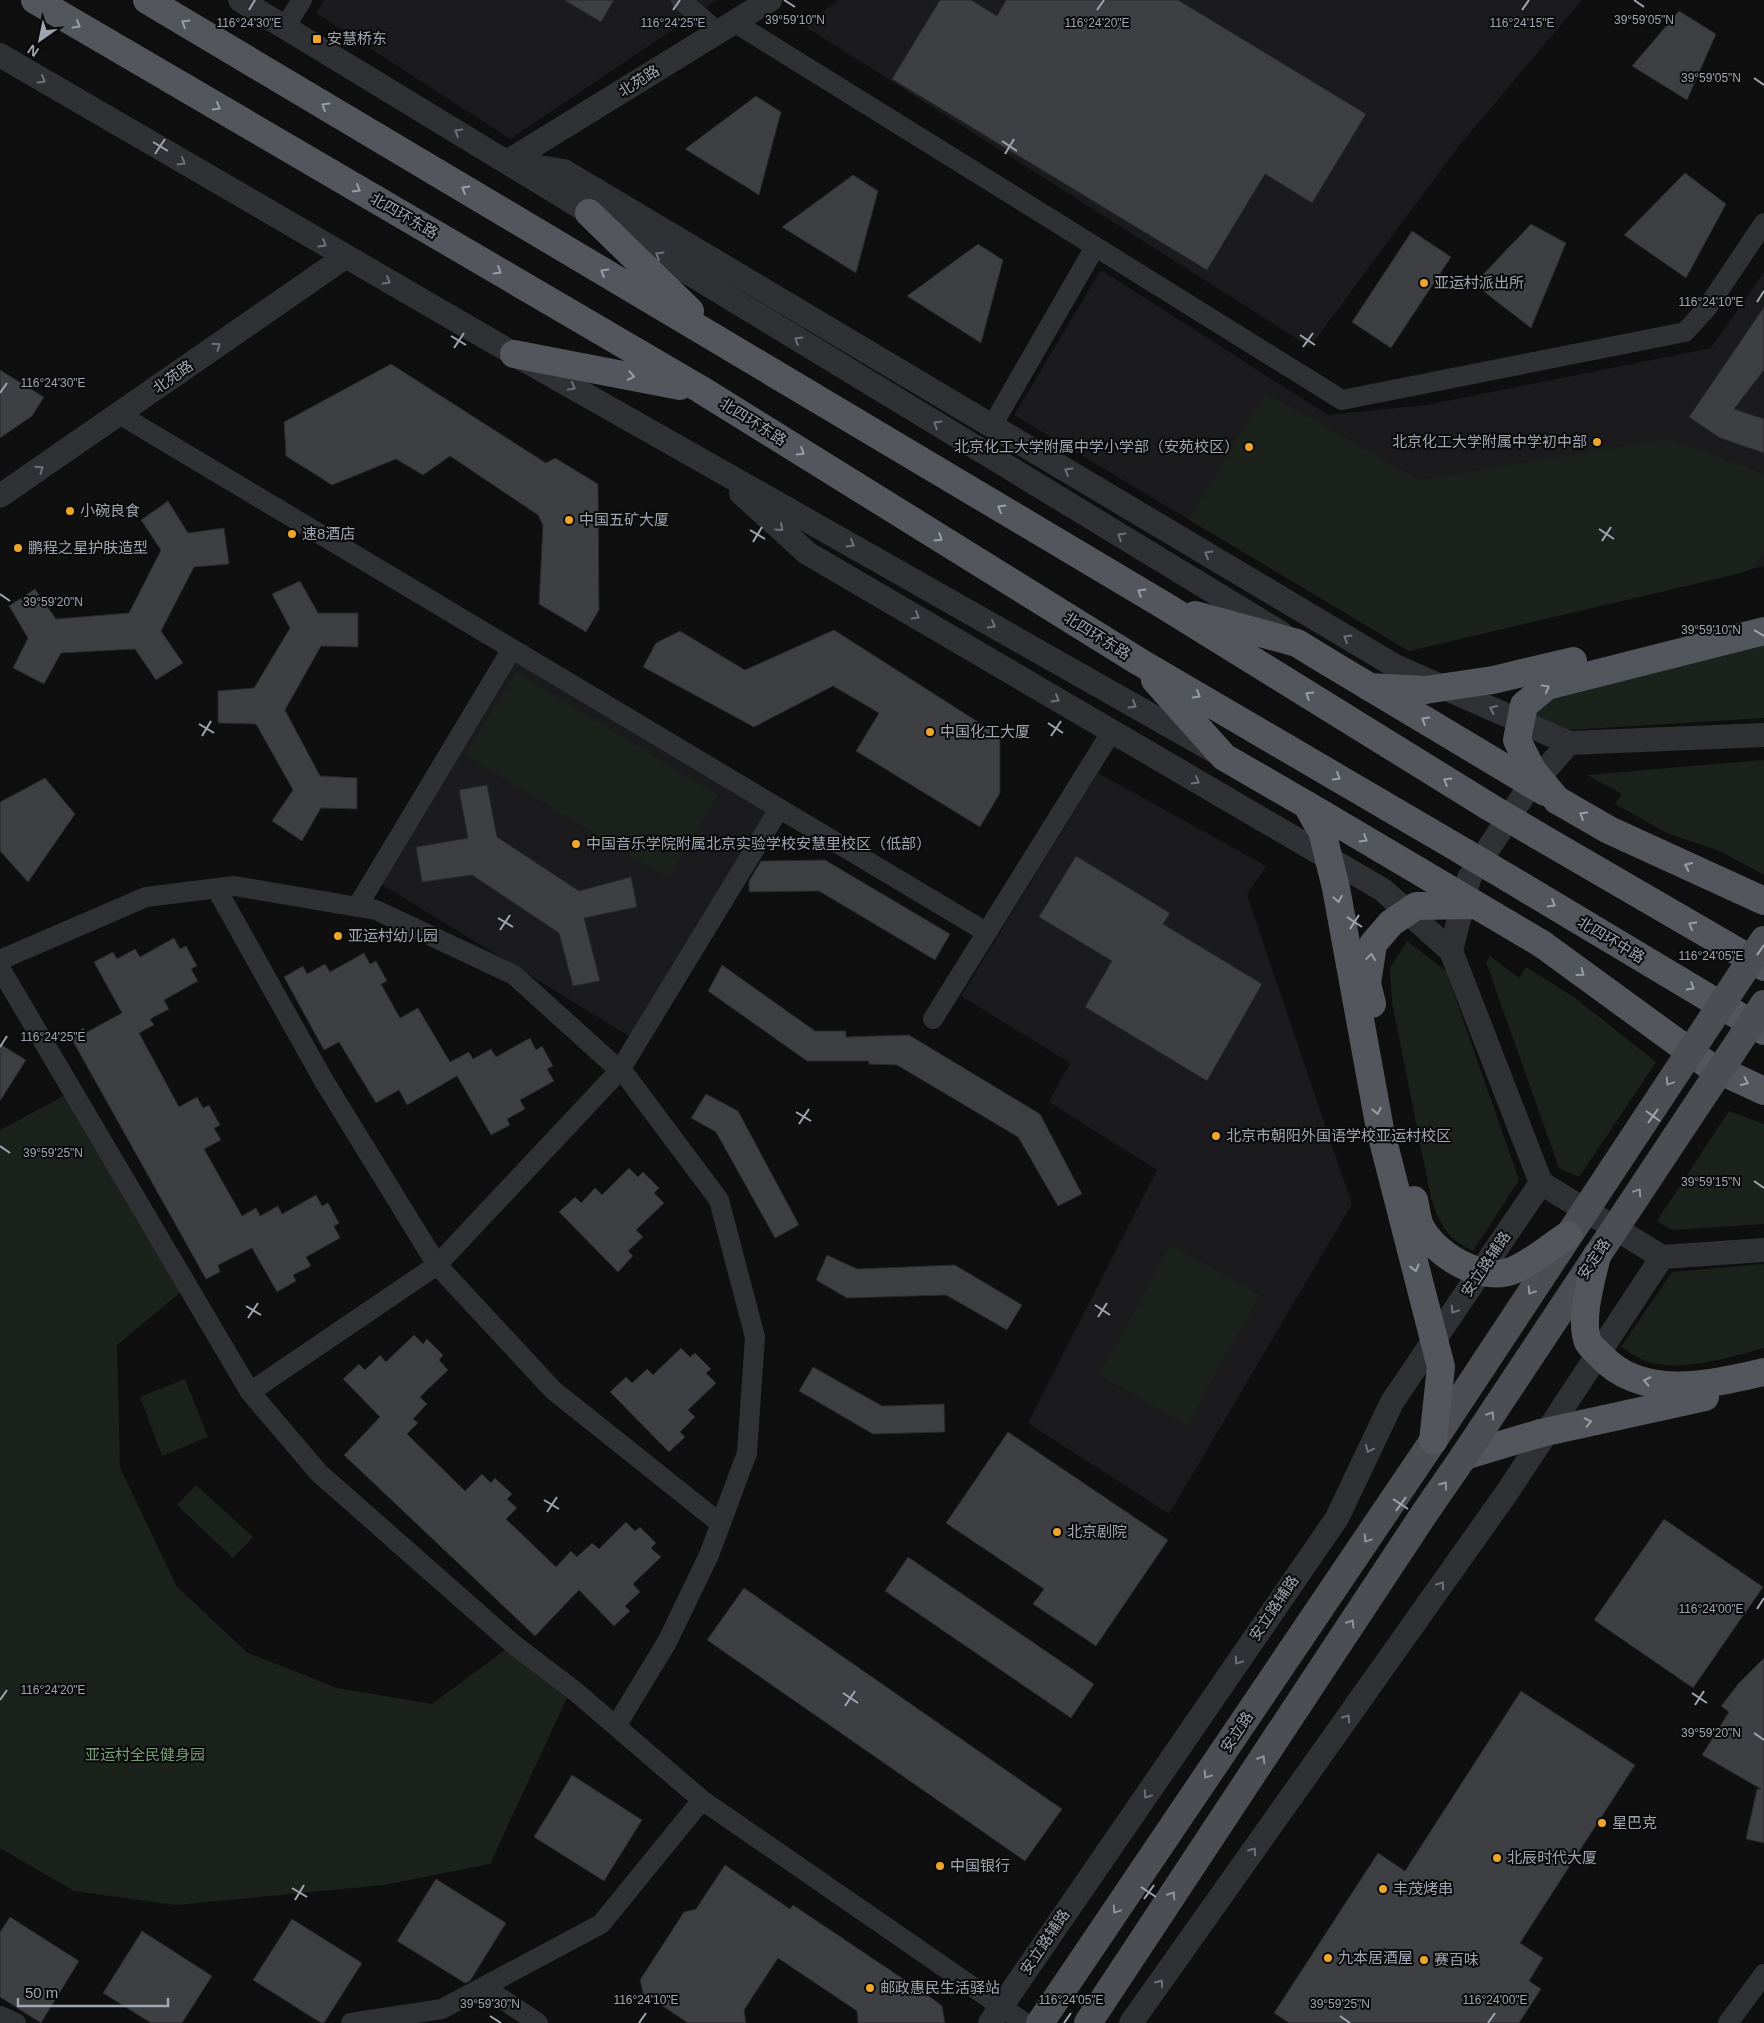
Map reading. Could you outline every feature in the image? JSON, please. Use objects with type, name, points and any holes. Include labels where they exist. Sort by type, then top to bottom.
[{"type":"highway","name":"北四环东路","points":[[35,0],[700,390],[1138,660],[1510,879]]},
{"type":"highway","points":[[147,0],[1165,606],[1488,806],[1764,967]]},
{"type":"highway","points":[[589,213],[721,342]]},
{"type":"highway","points":[[514,354],[700,390]]},
{"type":"highway","points":[[1165,606],[1297,643],[1609,830],[1764,901]]},
{"type":"highway","points":[[1369,687],[1424,690],[1494,680],[1764,616]]},
{"type":"highway","points":[[1557,800],[1532,770],[1517,740],[1524,705],[1547,686],[1764,631]]},
{"type":"highway","points":[[1138,660],[1224,757],[1542,944],[1708,1066],[1764,1091]]},
{"type":"highway","points":[[1307,805],[1323,835],[1380,1129],[1440,1367],[1433,1441]]},
{"type":"highway","name":"北四环中路","points":[[1510,879],[1764,1031]]},
{"type":"highway","points":[[1474,905],[1416,906],[1391,923],[1373,944],[1367,983],[1420,1226],[1454,1262],[1484,1274],[1512,1271],[1568,1234]]},
{"type":"highway","points":[[1597,1255],[1585,1314],[1588,1342],[1610,1365],[1639,1379],[1675,1387],[1717,1383],[1764,1372]]},
{"type":"highway","points":[[1464,1456],[1541,1433],[1764,1384]]},
{"type":"main road","points":[[1433,1441],[1764,940]]},
{"type":"main road","name":"安定路","points":[[1088,2023],[1764,1004]]},
{"type":"main road","name":"安立路","points":[[1040,2023],[1433,1441]]},
{"type":"street","points":[[240,0],[1297,643]]},
{"type":"street","points":[[285,27],[302,0]]},
{"type":"street","points":[[681,0],[1095,246],[1342,400],[1685,332],[1708,308],[1764,223]]},
{"type":"street","name":"北苑路","points":[[507,162],[770,0]]},
{"type":"street","points":[[0,55],[514,354],[1224,757]]},
{"type":"street","points":[[507,162],[564,171],[1395,666],[1570,743],[1764,735]]},
{"type":"street","points":[[992,426],[1095,246]]},
{"type":"street","name":"北苑路","points":[[0,496],[345,257]]},
{"type":"street","points":[[118,414],[986,932]]},
{"type":"street","points":[[704,461],[807,552],[1383,890],[1451,951],[1541,1183],[1662,1257],[1764,1250]]},
{"type":"street","points":[[356,907],[512,649]]},
{"type":"street","points":[[933,1019],[1112,731]]},
{"type":"street","points":[[1451,951],[1469,878],[1524,794],[1570,743]]},
{"type":"street","points":[[250,1392],[437,1265],[620,1070],[779,809]]},
{"type":"street","points":[[0,960],[146,897],[234,886],[376,910],[514,975],[628,1076],[719,1200],[755,1337],[747,1453],[709,1556],[667,1642],[616,1726]]},
{"type":"street","points":[[216,888],[324,1081],[437,1265],[553,1390],[720,1524]]},
{"type":"street","points":[[0,968],[250,1392],[319,1474],[513,1644],[616,1726],[702,1800],[996,2014],[1025,2023]]},
{"type":"street","name":"安立路辅路","points":[[996,2014],[1337,1518],[1392,1402],[1541,1183]]},
{"type":"street","points":[[1132,2023],[1502,1499],[1662,1257]]},
{"type":"street","points":[[351,2023],[442,2009],[601,1924],[702,1800]]},
{"type":"street","points":[[1728,2023],[1764,1974]]},
{"type":"street","points":[[484,1987],[538,2023]]},
{"type":"street","points":[[0,2016],[16,2023]]},
{"type":"shaded area","points":[[324,0],[717,0],[510,139],[316,13]]},
{"type":"shaded area","points":[[839,0],[1582,0],[1458,147],[1310,347],[803,25]]},
{"type":"shaded area","points":[[1101,270],[1328,415],[1426,405],[1711,348],[1764,272],[1764,566],[1409,651],[1014,415]]},
{"type":"shaded area","name":"中国音乐学院附属北京实验学校安慧里校区（低部）","points":[[512,649],[779,809],[637,1041],[373,879]]},
{"type":"shaded area","name":"北京市朝阳外国语学校亚运村校区","points":[[1098,773],[1266,866],[1247,895],[1352,1204],[1169,1514],[1028,1423],[1157,1170],[1049,1102],[1070,1063],[961,996]]},
{"type":"green space","points":[[1266,393],[1419,480],[1669,439],[1764,474],[1764,551],[1752,569],[1737,574],[1409,651],[1188,519]]},
{"type":"green space","points":[[1764,636],[1764,718],[1551,731],[1531,721],[1541,696]]},
{"type":"green space","points":[[516,672],[718,795],[668,878],[465,755]]},
{"type":"green space","points":[[1764,760],[1764,875],[1722,852],[1667,833],[1615,804],[1622,794],[1587,775]]},
{"type":"green space","points":[[1407,941],[1446,971],[1519,1180],[1473,1251],[1450,1236],[1438,1217],[1431,1198],[1392,1002],[1390,968]]},
{"type":"green space","points":[[1490,956],[1519,978],[1526,967],[1575,998],[1656,1062],[1579,1177],[1559,1168],[1486,962]]},
{"type":"green space","name":"亚运村全民健身园","points":[[73,1091],[188,1286],[117,1345],[120,1468],[177,1587],[248,1653],[337,1688],[432,1704],[513,1644],[571,1689],[490,1864],[384,1885],[176,1905],[74,1891],[0,1848],[0,1130]]},
{"type":"green space","points":[[1729,1111],[1764,1124],[1764,1224],[1672,1230],[1657,1221]]},
{"type":"green space","points":[[1171,1245],[1260,1295],[1187,1425],[1099,1375]]},
{"type":"green space","points":[[1764,1264],[1764,1348],[1719,1360],[1686,1365],[1670,1365],[1641,1359],[1621,1347],[1672,1272]]},
{"type":"green space","points":[[185,1379],[208,1437],[162,1456],[140,1397]]},
{"type":"green space","points":[[196,1485],[253,1537],[233,1558],[177,1505]]},
{"type":"building","points":[[564,0],[614,0],[601,22]]},
{"type":"building","points":[[940,0],[971,0],[997,16],[1006,0],[1178,0],[1366,114],[1312,203],[1265,174],[1207,270],[892,79]]},
{"type":"building","points":[[1679,11],[1716,34],[1687,100],[1632,66]]},
{"type":"building","points":[[756,96],[781,112],[759,195],[685,149]]},
{"type":"building","points":[[1685,173],[1726,204],[1686,278],[1624,235]]},
{"type":"building","points":[[853,175],[878,191],[856,273],[782,227]]},
{"type":"building","points":[[1531,224],[1566,243],[1531,328],[1474,284]]},
{"type":"building","points":[[1412,231],[1451,257],[1391,348],[1352,322]]},
{"type":"building","points":[[978,244],[1003,260],[981,343],[907,296]]},
{"type":"building","points":[[1764,307],[1764,370],[1734,409],[1764,419],[1764,453],[1720,438],[1689,417]]},
{"type":"building","points":[[391,364],[546,463],[555,458],[598,484],[599,610],[586,632],[539,604],[543,525],[538,515],[450,456],[423,475],[396,459],[332,485],[286,456],[284,422]]},
{"type":"building","points":[[0,370],[44,397],[32,416],[0,438]]},
{"type":"building","points":[[168,501],[188,533],[224,528],[229,564],[194,567],[161,631],[183,663],[156,680],[135,649],[61,653],[44,684],[13,668],[28,638],[9,606],[35,589],[56,619],[129,613],[161,550],[141,520]]},
{"type":"building","points":[[300,581],[318,613],[358,613],[358,647],[321,646],[285,710],[320,776],[357,778],[357,809],[321,808],[302,841],[272,821],[293,790],[256,724],[218,723],[218,691],[254,688],[290,628],[272,594]]},
{"type":"building","name":"中国化工大厦","points":[[834,630],[1000,736],[1000,793],[980,827],[856,751],[879,713],[833,686],[754,727],[643,667],[656,643],[680,631],[745,670]]},
{"type":"building","points":[[45,778],[75,814],[28,882],[0,851],[0,802]]},
{"type":"building","points":[[487,785],[497,837],[579,891],[631,877],[637,907],[584,918],[600,981],[573,986],[559,933],[472,875],[422,882],[416,847],[468,838],[459,790]]},
{"type":"building","points":[[1076,856],[1170,913],[1163,924],[1262,984],[1207,1081],[1085,1007],[1112,961],[1039,917]]},
{"type":"building","points":[[825,860],[950,934],[935,960],[819,891],[749,892],[749,881],[761,861]]},
{"type":"building","points":[[174,938],[180,949],[186,946],[197,966],[191,969],[198,981],[164,1000],[169,1009],[150,1019],[154,1025],[139,1033],[179,1107],[197,1097],[203,1108],[209,1105],[220,1125],[214,1128],[221,1140],[204,1149],[242,1216],[256,1208],[260,1216],[278,1206],[282,1214],[316,1195],[322,1206],[328,1203],[339,1223],[334,1226],[340,1238],[306,1257],[311,1266],[293,1275],[296,1281],[277,1292],[252,1248],[218,1265],[220,1272],[206,1279],[70,1036],[83,1028],[87,1032],[122,1013],[94,962],[113,952],[117,959],[135,949],[140,957]]},
{"type":"building","points":[[364,953],[370,964],[376,961],[387,981],[381,984],[400,1018],[418,1008],[450,1062],[469,1052],[473,1059],[491,1049],[496,1057],[530,1038],[536,1050],[542,1046],[553,1066],[547,1069],[554,1081],[520,1100],[525,1109],[507,1119],[510,1125],[491,1135],[457,1076],[407,1105],[399,1090],[376,1103],[339,1042],[324,1050],[284,977],[303,966],[307,974],[325,964],[330,972]]},
{"type":"building","points":[[722,965],[815,1031],[846,1031],[846,1037],[909,1035],[1040,1114],[1082,1194],[1058,1206],[1018,1137],[897,1065],[869,1064],[869,1061],[807,1061],[708,991]]},
{"type":"building","points":[[0,1044],[26,1060],[0,1101]]},
{"type":"building","points":[[706,1094],[738,1111],[799,1225],[775,1238],[716,1132],[691,1118]]},
{"type":"building","points":[[629,1168],[638,1177],[643,1172],[659,1188],[654,1193],[664,1203],[636,1230],[643,1237],[628,1251],[633,1256],[618,1272],[559,1212],[575,1197],[581,1203],[595,1188],[602,1195]]},
{"type":"building","points":[[827,1255],[857,1269],[955,1265],[1022,1305],[1007,1330],[946,1295],[847,1298],[816,1280]]},
{"type":"building","points":[[414,1335],[423,1344],[427,1339],[443,1355],[439,1360],[448,1370],[420,1397],[427,1404],[413,1419],[418,1423],[407,1434],[465,1491],[482,1474],[491,1483],[495,1478],[512,1494],[507,1499],[517,1508],[506,1519],[556,1567],[571,1551],[577,1557],[592,1543],[599,1549],[626,1522],[635,1531],[640,1527],[656,1543],[651,1548],[661,1557],[633,1584],[640,1592],[625,1606],[630,1611],[614,1626],[579,1590],[535,1636],[344,1455],[380,1417],[343,1379],[359,1364],[365,1370],[380,1355],[386,1362]]},
{"type":"building","points":[[681,1348],[690,1357],[695,1353],[711,1369],[706,1373],[716,1383],[688,1410],[695,1417],[680,1432],[685,1437],[669,1452],[610,1392],[626,1377],[632,1383],[647,1369],[653,1375]]},
{"type":"building","points":[[813,1367],[882,1406],[944,1404],[945,1432],[873,1434],[799,1391]]},
{"type":"building","name":"北京剧院","points":[[1008,1432],[1168,1540],[1096,1646],[1033,1604],[1044,1589],[946,1523]]},
{"type":"building","points":[[1664,1519],[1763,1587],[1693,1688],[1594,1620]]},
{"type":"building","points":[[908,1557],[1094,1684],[1071,1718],[885,1591]]},
{"type":"building","points":[[744,1588],[1062,1809],[1025,1861],[707,1640]]},
{"type":"building","points":[[1764,1658],[1764,1843],[1746,1839],[1757,1789],[1761,1789],[1702,1755],[1729,1712],[1721,1706],[1739,1683]]},
{"type":"building","name":"北辰时代大厦","points":[[1521,1691],[1635,1765],[1520,1943],[1543,1958],[1529,1981],[1541,1989],[1519,2023],[1289,2023],[1274,2013],[1378,1853],[1405,1871]]},
{"type":"building","points":[[572,1775],[642,1820],[604,1881],[534,1837]]},
{"type":"building","points":[[725,1865],[790,1909],[793,1905],[933,1999],[942,2006],[945,2023],[858,2023],[857,2011],[778,1958],[744,2010],[746,2023],[688,2023],[643,1993],[640,1980],[684,1912],[696,1909]]},
{"type":"building","points":[[436,1879],[506,1923],[470,1981],[465,1983],[397,1941]]},
{"type":"building","points":[[10,1917],[79,1961],[41,2023],[0,1997],[0,1932]]},
{"type":"building","points":[[292,1919],[362,1963],[324,2023],[321,2023],[253,1980]]},
{"type":"building","points":[[142,1931],[212,1976],[182,2023],[151,2023],[103,1993]]},
{"type":"place","name":"安慧桥东","points":[[317,39]]},
{"type":"place","name":"亚运村派出所","points":[[1424,283]]},
{"type":"place","name":"北京化工大学附属中学初中部","points":[[1597,442]]},
{"type":"place","name":"北京化工大学附属中学小学部（安苑校区）","points":[[1249,447]]},
{"type":"place","name":"小碗良食","points":[[70,511]]},
{"type":"place","name":"中国五矿大厦","points":[[569,520]]},
{"type":"place","name":"速8酒店","points":[[292,534]]},
{"type":"place","name":"鹏程之星护肤造型","points":[[18,548]]},
{"type":"place","name":"中国化工大厦","points":[[930,732]]},
{"type":"place","name":"中国音乐学院附属北京实验学校安慧里校区（低部）","points":[[576,844]]},
{"type":"place","name":"亚运村幼儿园","points":[[338,936]]},
{"type":"place","name":"北京市朝阳外国语学校亚运村校区","points":[[1216,1136]]},
{"type":"place","name":"北京剧院","points":[[1057,1532]]},
{"type":"place","name":"星巴克","points":[[1602,1823]]},
{"type":"place","name":"北辰时代大厦","points":[[1497,1858]]},
{"type":"place","name":"中国银行","points":[[940,1866]]},
{"type":"place","name":"丰茂烤串","points":[[1383,1889]]},
{"type":"place","name":"九本居酒屋","points":[[1328,1958]]},
{"type":"place","name":"赛百味","points":[[1424,1960]]},
{"type":"place","name":"邮政惠民生活驿站","points":[[870,1988]]}]
